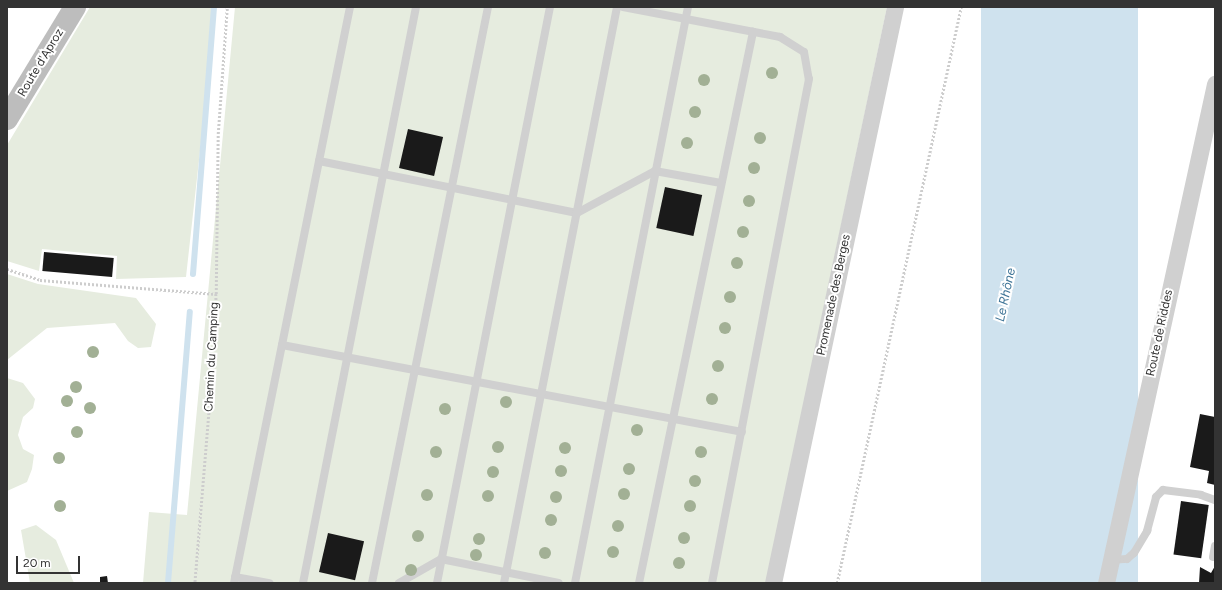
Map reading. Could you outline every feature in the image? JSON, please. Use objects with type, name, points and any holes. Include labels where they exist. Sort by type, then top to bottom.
[{"type":"street","name":"Route d'Aproz","points":[[7,119],[75,7]]},
{"type":"street","name":"Promenade des Berges","points":[[773,583],[895,7]]},
{"type":"street","name":"Route de Riddes","points":[[1106,583],[1215,84]]},
{"type":"lane","points":[[269,583],[234,580],[350,7]]},
{"type":"lane","points":[[303,583],[416,7]]},
{"type":"lane","points":[[372,583],[488,7]]},
{"type":"lane","points":[[437,583],[550,7]]},
{"type":"lane","points":[[504,583],[617,7]]},
{"type":"lane","points":[[623,7],[780,38],[804,52],[809,79],[712,583]]},
{"type":"lane","points":[[575,583],[688,7]]},
{"type":"lane","points":[[639,583],[752,32]]},
{"type":"lane","points":[[319,161],[577,213],[655,172],[721,183]]},
{"type":"lane","points":[[282,345],[742,432]]},
{"type":"lane","points":[[1111,560],[1127,559],[1134,553],[1146,531],[1156,497],[1163,490],[1202,495],[1215,500]]},
{"type":"lane","points":[[1213,557],[1215,546]]},
{"type":"lane","points":[[399,583],[441,559],[559,583]]},
{"type":"path","points":[[216,294],[218,134],[227,7]]},
{"type":"path","points":[[837,583],[962,7]]},
{"type":"path","name":"Chemin du Camping","points":[[7,269],[40,280],[216,294],[217,318],[195,583]]},
{"type":"shaded area","points":[[90,7],[216,7],[186,277],[116,279],[117,256],[42,249],[39,271],[7,261],[7,145]]},
{"type":"shaded area","points":[[235,7],[887,7],[766,583],[143,583],[149,512],[187,515]]},
{"type":"shaded area","points":[[7,274],[38,284],[136,298],[156,324],[151,347],[138,348],[128,341],[115,323],[47,328],[7,360]]},
{"type":"shaded area","points":[[7,378],[23,383],[35,399],[33,408],[23,417],[18,435],[23,449],[34,455],[32,469],[27,482],[7,491]]},
{"type":"shaded area","points":[[36,525],[56,540],[74,583],[30,583],[21,530]]},
{"type":"water","name":"Le Rhône","points":[[981,7],[1138,7],[1138,583],[981,583]]},
{"type":"building","points":[[408,129],[443,137],[434,176],[399,168]]},
{"type":"building","points":[[665,187],[702,195],[693,236],[656,228]]},
{"type":"building","points":[[44,252],[114,258],[112,277],[42,271]]},
{"type":"building","points":[[1200,414],[1215,417],[1215,485],[1207,483],[1209,471],[1190,467]]},
{"type":"building","points":[[1181,501],[1209,505],[1201,558],[1173,554]]},
{"type":"building","points":[[328,533],[364,541],[355,580],[319,572]]},
{"type":"building","points":[[1215,566],[1215,583],[1199,583],[1200,567],[1211,573]]},
{"type":"building","points":[[107,576],[108,583],[100,583],[100,577]]},
{"type":"waterway","points":[[193,274],[214,7]]},
{"type":"waterway","points":[[168,583],[190,312]]}]
